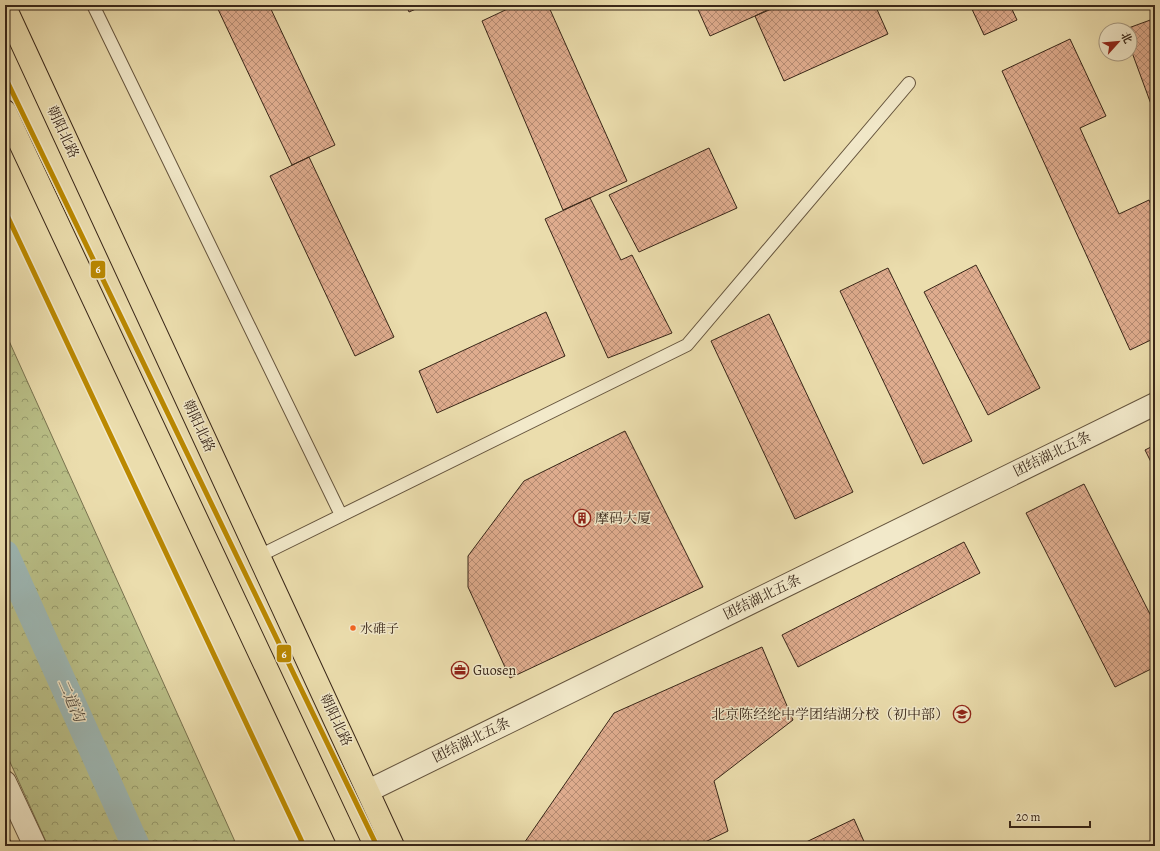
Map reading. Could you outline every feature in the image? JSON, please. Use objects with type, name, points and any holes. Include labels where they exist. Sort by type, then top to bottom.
[{"type":"main road","name":"朝阳北路","points":[[5,7],[393,846]]},
{"type":"main road","points":[[5,111],[350,846]]},
{"type":"street","name":"团结湖北五条","points":[[368,791],[1155,404]]},
{"type":"street","points":[[5,782],[35,846]]},
{"type":"lane","points":[[93,5],[341,515]]},
{"type":"lane","points":[[259,556],[687,345],[909,83]]},
{"type":"green space","points":[[5,332],[237,846],[48,846],[5,751]]},
{"type":"building","points":[[216,5],[269,5],[335,145],[292,165]]},
{"type":"building","points":[[406,5],[425,5],[409,12]]},
{"type":"building","points":[[516,5],[548,5],[627,181],[563,210],[482,21]]},
{"type":"building","points":[[696,5],[775,5],[775,6],[710,36]]},
{"type":"building","points":[[781,5],[875,5],[888,34],[784,81],[755,16]]},
{"type":"building","points":[[970,5],[1010,5],[1017,20],[984,35]]},
{"type":"building","points":[[1153,19],[1155,23],[1155,115],[1136,62],[1138,62],[1138,24]]},
{"type":"building","points":[[1070,39],[1106,116],[1080,128],[1119,214],[1149,200],[1155,214],[1155,338],[1130,350],[1002,71]]},
{"type":"building","points":[[709,148],[737,208],[639,252],[609,195]]},
{"type":"building","points":[[309,157],[394,337],[355,356],[270,176]]},
{"type":"building","points":[[590,198],[621,260],[632,255],[672,333],[608,358],[545,219]]},
{"type":"building","points":[[976,265],[1040,388],[988,415],[924,292]]},
{"type":"building","points":[[888,268],[972,441],[923,464],[840,291]]},
{"type":"building","points":[[546,312],[565,356],[437,413],[419,371]]},
{"type":"building","points":[[769,314],[853,492],[795,519],[711,341]]},
{"type":"building","name":"摩码大厦","points":[[625,431],[703,587],[510,678],[468,587],[468,556],[524,481]]},
{"type":"building","points":[[1155,445],[1155,470],[1145,450]]},
{"type":"building","points":[[1084,484],[1155,624],[1155,667],[1115,687],[1026,513]]},
{"type":"building","points":[[964,542],[980,573],[798,667],[782,635]]},
{"type":"building","points":[[762,647],[793,720],[714,781],[728,831],[703,843],[702,846],[522,846],[614,713]]},
{"type":"building","points":[[854,819],[866,846],[803,846],[802,844]]},
{"type":"building","points":[[5,830],[13,846],[5,846]]},
{"type":"waterway","name":"二道沟","points":[[5,554],[136,846]]},
{"type":"transit line","name":"6","points":[[5,77],[377,846]]},
{"type":"transit line","name":"6","points":[[5,211],[304,846]]},
{"type":"place","name":"摩码大厦","points":[[582,518]]},
{"type":"place","name":"水碓子","points":[[353,628]]},
{"type":"place","name":"Guosen","points":[[460,670]]},
{"type":"place","name":"北京陈经纶中学团结湖分校（初中部）","points":[[962,714]]}]
